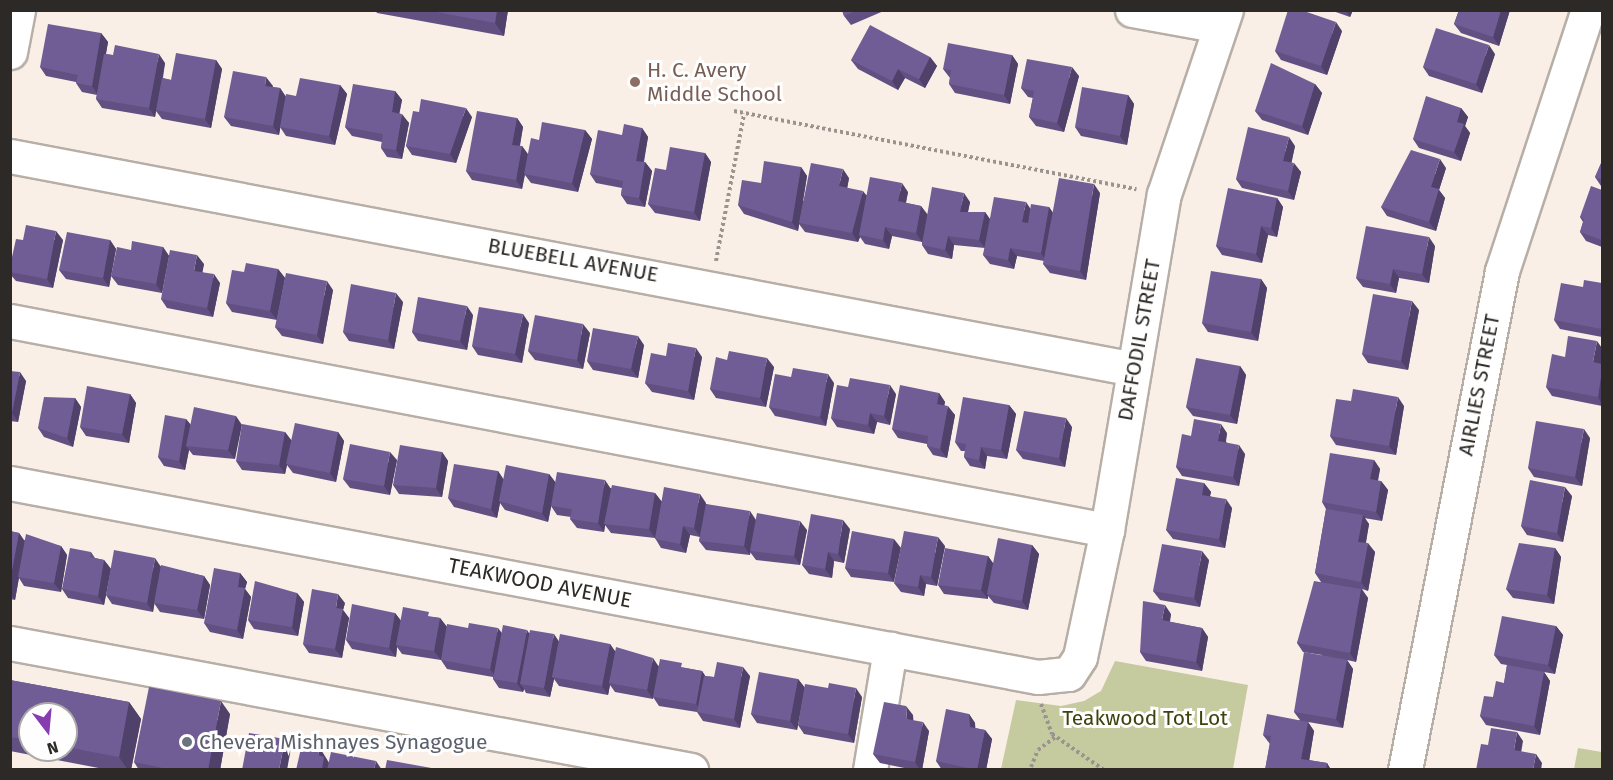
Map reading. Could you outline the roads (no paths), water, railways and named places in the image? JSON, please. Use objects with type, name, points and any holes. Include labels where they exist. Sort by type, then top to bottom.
[{"type":"street","points":[[10,52],[18,10]]},
{"type":"street","points":[[1132,10],[1223,18]]},
{"type":"street","name":"AIRLIES STREET","points":[[1405,770],[1502,271],[1588,10]]},
{"type":"street","name":"DAFFODIL STREET","points":[[1069,674],[1080,657],[1107,530],[1164,194],[1223,18]]},
{"type":"street","name":"BLUEBELL AVENUE","points":[[10,156],[711,285],[1134,369]]},
{"type":"street","points":[[10,321],[1107,530]]},
{"type":"street","name":"TEAKWOOD AVENUE","points":[[10,483],[1038,677],[1069,674]]},
{"type":"street","points":[[10,643],[691,770]]},
{"type":"street","points":[[870,770],[890,649]]},
{"type":"place","name":"H. C. Avery Middle School","points":[[635,82]]},
{"type":"place","name":"Chevera Mishnayes Synagogue","points":[[187,742]]},
{"type":"park label","name":"Teakwood Tot Lot","points":[[1145,718]]}]
